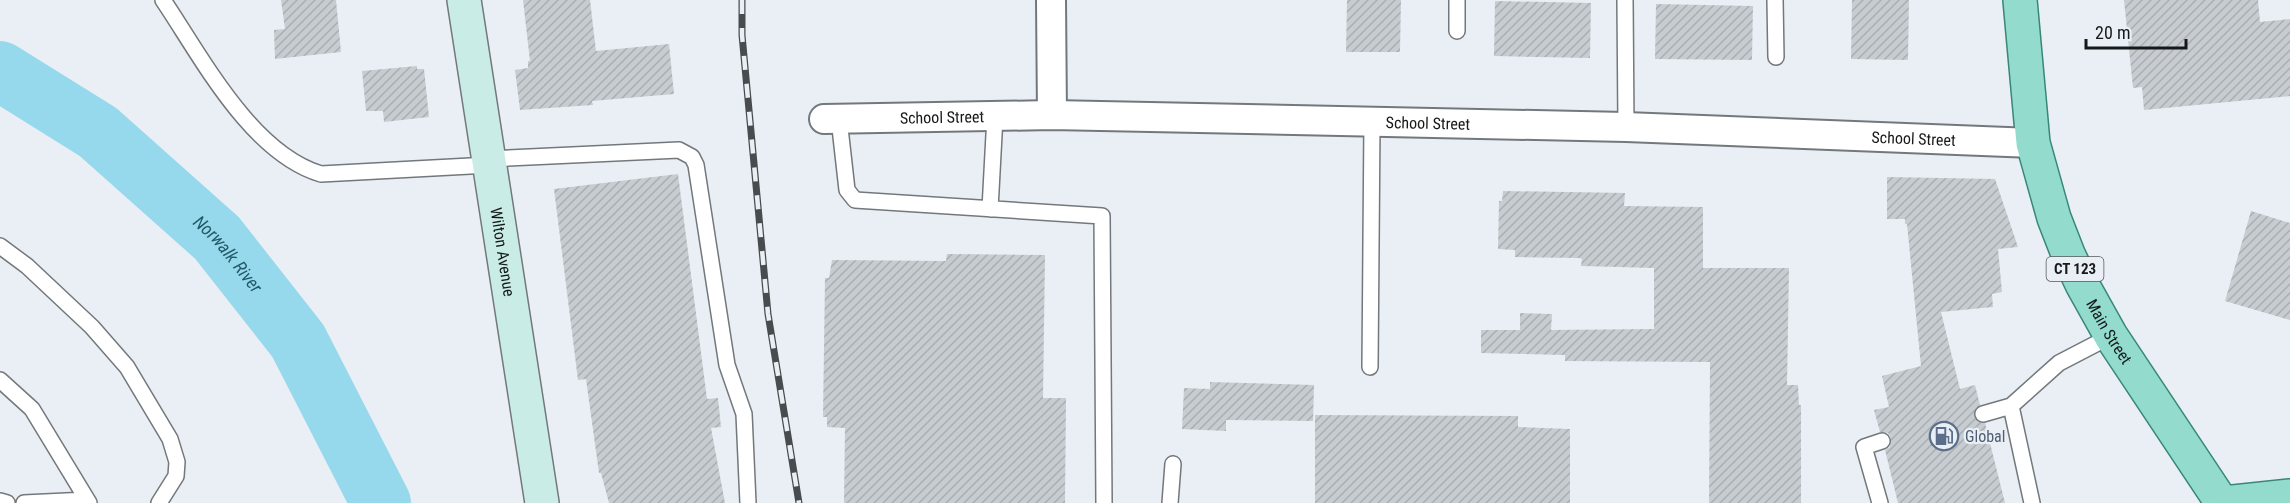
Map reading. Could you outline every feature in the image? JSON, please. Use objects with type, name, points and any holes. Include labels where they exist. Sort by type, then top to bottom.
[{"type":"main road","name":"Wilton Avenue","points":[[464,0],[542,503]]},
{"type":"main road","name":"Main Street","points":[[2020,0],[2033,143],[2054,218],[2068,254],[2111,336],[2223,503]]},
{"type":"main road","points":[[2223,503],[2290,496]]},
{"type":"street","points":[[1051,0],[1052,116]]},
{"type":"street","name":"School Street","points":[[832,119],[1052,116],[1626,127],[2033,143]]},
{"type":"lane","points":[[163,0],[237,109],[272,147],[302,168],[321,174],[679,150],[692,157],[696,165],[727,365],[744,414],[748,503]]},
{"type":"lane","points":[[1457,0],[1457,31]]},
{"type":"lane","points":[[1625,0],[1626,127]]},
{"type":"lane","points":[[1775,0],[1776,57]]},
{"type":"lane","points":[[990,209],[995,116]]},
{"type":"lane","points":[[832,119],[847,190],[855,200],[1102,216],[1104,503]]},
{"type":"lane","points":[[1370,367],[1372,122]]},
{"type":"lane","points":[[0,246],[27,266],[92,327],[127,367],[170,439],[177,462],[176,476],[159,503]]},
{"type":"lane","points":[[1983,414],[2011,406],[2059,363],[2111,336]]},
{"type":"lane","points":[[0,380],[32,409],[88,502]]},
{"type":"lane","points":[[2011,406],[2032,503]]},
{"type":"lane","points":[[1880,503],[1864,447],[1882,441]]},
{"type":"lane","points":[[1170,503],[1173,464]]},
{"type":"lane","points":[[0,501],[7,503]]},
{"type":"lane","points":[[24,503],[88,502]]},
{"type":"building","points":[[281,0],[336,0],[341,52],[275,59],[274,30],[285,29]]},
{"type":"building","points":[[523,0],[590,0],[596,51],[669,44],[674,94],[592,101],[593,105],[520,110],[515,70],[528,68],[528,61],[530,61]]},
{"type":"building","points":[[1347,0],[1401,0],[1400,52],[1346,52]]},
{"type":"building","points":[[1852,0],[1909,0],[1908,60],[1851,59]]},
{"type":"building","points":[[2124,0],[2258,0],[2260,22],[2290,19],[2290,96],[2144,110],[2142,87],[2133,88]]},
{"type":"building","points":[[1495,1],[1591,3],[1590,58],[1494,56]]},
{"type":"building","points":[[1656,4],[1753,6],[1752,60],[1655,59]]},
{"type":"building","points":[[417,66],[417,69],[424,69],[429,117],[384,122],[383,111],[366,111],[362,71]]},
{"type":"building","points":[[678,174],[707,399],[718,398],[721,427],[711,428],[725,503],[609,503],[601,473],[599,473],[586,379],[578,380],[554,189]]},
{"type":"building","points":[[1887,177],[1995,179],[2018,247],[1998,249],[2002,292],[1992,294],[1993,307],[1941,312],[1960,389],[1975,385],[1980,405],[1976,408],[1974,416],[1977,421],[1985,423],[2005,503],[1898,503],[1885,450],[1890,447],[1891,438],[1888,433],[1880,432],[1874,410],[1889,407],[1882,376],[1921,366],[1907,224],[1905,224],[1905,219],[1887,219]]},
{"type":"building","points":[[1503,191],[1625,193],[1624,206],[1703,207],[1703,268],[1789,268],[1787,385],[1798,385],[1799,405],[1801,405],[1801,503],[1709,503],[1710,362],[1565,361],[1565,355],[1481,353],[1481,330],[1520,330],[1520,313],[1552,314],[1551,330],[1654,329],[1654,268],[1581,266],[1582,259],[1579,258],[1515,257],[1515,250],[1498,249],[1499,201],[1502,201]]},
{"type":"building","points":[[2251,211],[2290,223],[2290,320],[2225,301]]},
{"type":"building","points":[[947,254],[1045,255],[1043,398],[1066,398],[1065,503],[844,503],[845,428],[827,427],[827,417],[823,417],[825,278],[829,278],[832,260],[946,261]]},
{"type":"building","points":[[1210,382],[1314,385],[1313,421],[1226,420],[1226,431],[1182,429],[1184,388],[1210,389]]},
{"type":"building","points":[[1315,415],[1518,416],[1518,427],[1570,429],[1570,503],[1315,503]]},
{"type":"waterway","name":"Norwalk River","points":[[0,71],[98,132],[217,238],[298,341],[381,503]]},
{"type":"railway","points":[[742,0],[742,35],[768,314],[799,503]]},
{"type":"place","name":"Global","points":[[1944,436]]}]
